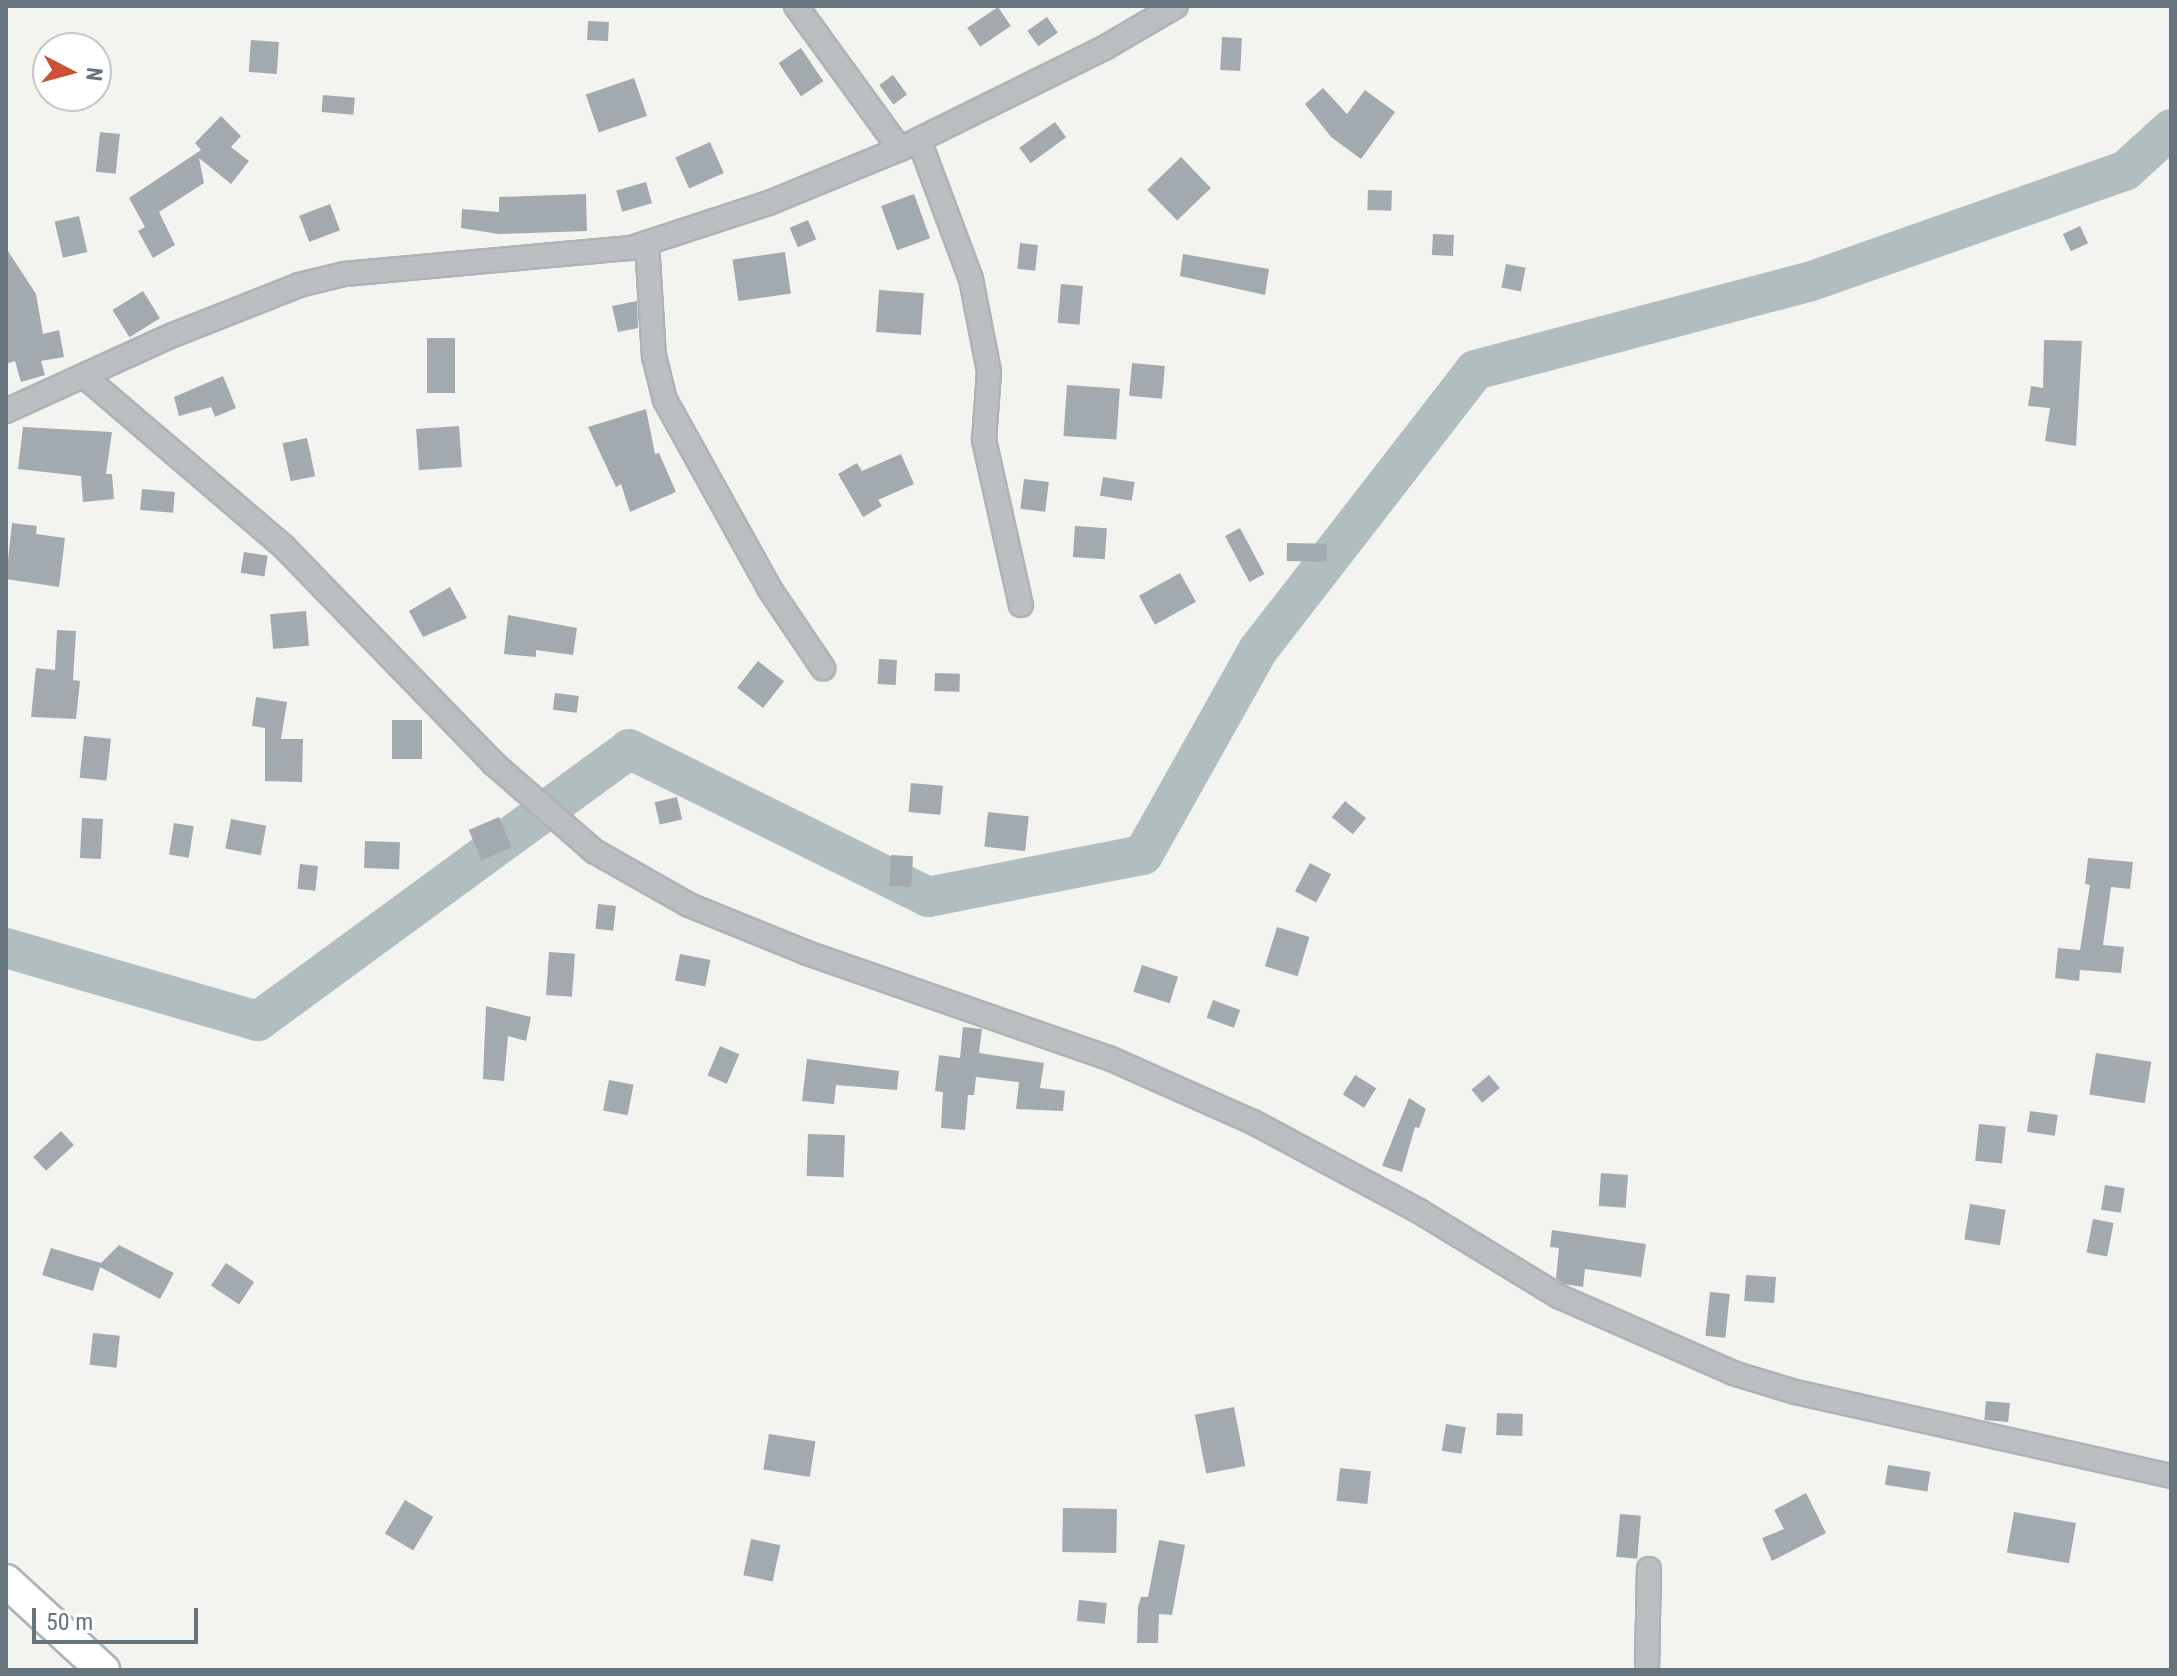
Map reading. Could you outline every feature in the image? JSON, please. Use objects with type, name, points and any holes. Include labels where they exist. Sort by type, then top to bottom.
[{"type":"street","points":[[796,6],[910,144],[971,279],[989,372],[984,440],[1021,605]]},
{"type":"street","points":[[6,411],[299,285],[344,274],[647,243],[769,203],[910,144],[1176,6]]},
{"type":"street","points":[[647,243],[654,356],[665,400],[769,588],[823,668]]},
{"type":"street","points":[[84,376],[284,547],[493,763],[594,851],[689,905],[807,953],[1109,1058],[1253,1122],[1419,1211],[1558,1296],[1733,1373],[1795,1392],[2171,1476]]},
{"type":"street","points":[[1647,1670],[1649,1569]]},
{"type":"street","points":[[6,1581],[103,1670]]},
{"type":"building","points":[[998,7],[1011,26],[980,47],[967,28]]},
{"type":"building","points":[[1047,17],[1058,33],[1038,46],[1027,31]]},
{"type":"building","points":[[588,21],[609,22],[608,41],[587,40]]},
{"type":"building","points":[[1222,37],[1242,38],[1240,71],[1220,70]]},
{"type":"building","points":[[251,40],[279,42],[277,74],[249,72]]},
{"type":"building","points":[[801,48],[823,81],[801,96],[779,63]]},
{"type":"building","points":[[893,75],[907,94],[893,104],[879,85]]},
{"type":"building","points":[[634,78],[647,116],[599,132],[586,95]]},
{"type":"building","points":[[1323,88],[1347,114],[1365,90],[1395,112],[1361,159],[1331,137],[1305,104]]},
{"type":"building","points":[[323,95],[355,98],[353,115],[322,112]]},
{"type":"building","points":[[221,116],[241,136],[231,147],[249,161],[231,184],[199,158],[204,183],[159,212],[175,245],[153,258],[138,231],[145,227],[129,198],[201,150],[195,143]]},
{"type":"building","points":[[1055,122],[1066,137],[1031,163],[1019,148]]},
{"type":"building","points":[[100,132],[120,134],[116,174],[96,172]]},
{"type":"building","points":[[710,142],[724,173],[689,189],[675,157]]},
{"type":"building","points":[[1181,157],[1211,188],[1177,221],[1147,190]]},
{"type":"building","points":[[646,182],[652,203],[622,212],[616,191]]},
{"type":"building","points":[[1368,190],[1392,191],[1391,211],[1367,210]]},
{"type":"building","points":[[586,194],[587,231],[499,234],[461,228],[462,209],[499,212],[499,197]]},
{"type":"building","points":[[914,194],[930,238],[897,250],[881,206]]},
{"type":"building","points":[[330,204],[340,230],[309,242],[299,216]]},
{"type":"building","points":[[79,216],[87,252],[63,258],[55,222]]},
{"type":"building","points":[[808,220],[816,239],[798,247],[790,228]]},
{"type":"building","points":[[2080,226],[2088,243],[2071,251],[2063,234]]},
{"type":"building","points":[[1433,234],[1454,235],[1453,256],[1432,255]]},
{"type":"building","points":[[1020,243],[1038,245],[1035,271],[1017,269]]},
{"type":"building","points":[[6,248],[36,294],[43,334],[59,330],[64,357],[41,361],[45,375],[21,382],[15,361],[6,364]]},
{"type":"building","points":[[785,252],[791,294],[738,301],[733,259]]},
{"type":"building","points":[[1183,254],[1269,269],[1265,295],[1180,276]]},
{"type":"building","points":[[1506,264],[1526,268],[1521,291],[1501,288]]},
{"type":"building","points":[[1061,284],[1083,286],[1080,325],[1058,323]]},
{"type":"building","points":[[879,290],[924,293],[921,335],[876,332]]},
{"type":"building","points":[[143,291],[160,318],[129,337],[112,310]]},
{"type":"building","points":[[637,301],[638,328],[618,332],[612,306]]},
{"type":"building","points":[[427,338],[455,338],[455,393],[427,393]]},
{"type":"building","points":[[2044,340],[2082,341],[2076,446],[2045,441],[2050,408],[2028,406],[2031,386],[2043,388]]},
{"type":"building","points":[[1132,363],[1165,366],[1162,399],[1129,396]]},
{"type":"building","points":[[223,376],[236,408],[215,417],[211,407],[179,416],[174,397]]},
{"type":"building","points":[[1067,385],[1120,389],[1116,440],[1063,436]]},
{"type":"building","points":[[646,409],[655,454],[659,453],[676,492],[630,512],[621,484],[616,487],[588,427]]},
{"type":"building","points":[[459,426],[462,467],[419,470],[416,429]]},
{"type":"building","points":[[23,427],[112,432],[106,474],[112,474],[114,499],[83,502],[81,476],[18,469]]},
{"type":"building","points":[[307,438],[315,476],[291,481],[283,443]]},
{"type":"building","points":[[901,454],[914,484],[878,500],[882,506],[863,517],[838,474],[857,463],[862,471]]},
{"type":"building","points":[[1103,477],[1135,482],[1132,501],[1100,496]]},
{"type":"building","points":[[1024,479],[1049,482],[1045,512],[1020,509]]},
{"type":"building","points":[[142,489],[175,492],[173,513],[140,510]]},
{"type":"building","points":[[12,523],[37,526],[36,534],[65,538],[59,587],[6,579]]},
{"type":"building","points":[[1075,526],[1107,528],[1105,559],[1073,557]]},
{"type":"building","points":[[1240,528],[1264,574],[1249,582],[1225,536]]},
{"type":"building","points":[[1287,543],[1327,544],[1327,562],[1287,561]]},
{"type":"building","points":[[244,552],[268,556],[264,576],[241,573]]},
{"type":"building","points":[[1180,573],[1196,602],[1155,625],[1139,596]]},
{"type":"building","points":[[450,587],[467,618],[423,637],[409,611]]},
{"type":"building","points":[[306,611],[309,646],[273,649],[270,614]]},
{"type":"building","points":[[508,615],[577,628],[573,655],[536,650],[536,657],[504,654]]},
{"type":"building","points":[[57,630],[76,631],[73,680],[80,681],[76,719],[31,717],[36,668],[55,670]]},
{"type":"building","points":[[879,659],[897,660],[896,685],[878,684]]},
{"type":"building","points":[[758,661],[784,681],[763,708],[737,688]]},
{"type":"building","points":[[935,673],[960,674],[959,692],[934,691]]},
{"type":"building","points":[[555,693],[579,696],[577,713],[553,710]]},
{"type":"building","points":[[256,697],[287,702],[281,739],[303,739],[302,782],[265,781],[265,728],[252,726]]},
{"type":"building","points":[[392,720],[422,720],[422,759],[392,759]]},
{"type":"building","points":[[84,736],[111,739],[106,781],[80,778]]},
{"type":"building","points":[[911,783],[943,786],[940,815],[908,812]]},
{"type":"building","points":[[677,797],[682,819],[660,825],[655,802]]},
{"type":"building","points":[[1345,801],[1366,818],[1353,834],[1332,817]]},
{"type":"building","points":[[988,812],[1029,816],[1025,851],[984,847]]},
{"type":"building","points":[[499,817],[512,847],[482,860],[469,830]]},
{"type":"building","points":[[82,818],[103,819],[101,859],[80,858]]},
{"type":"building","points":[[231,819],[266,826],[261,855],[225,848]]},
{"type":"building","points":[[174,823],[194,826],[189,858],[169,855]]},
{"type":"building","points":[[365,841],[400,842],[399,869],[364,868]]},
{"type":"building","points":[[891,855],[913,856],[911,887],[889,886]]},
{"type":"building","points":[[2088,858],[2133,862],[2130,889],[2111,887],[2103,945],[2124,947],[2121,973],[2080,970],[2079,981],[2055,978],[2058,948],[2080,950],[2090,885],[2085,884]]},
{"type":"building","points":[[1310,863],[1331,874],[1316,903],[1295,891]]},
{"type":"building","points":[[300,864],[318,866],[315,891],[297,889]]},
{"type":"building","points":[[598,904],[616,906],[613,931],[595,929]]},
{"type":"building","points":[[1277,927],[1310,937],[1298,976],[1265,966]]},
{"type":"building","points":[[549,952],[575,954],[572,997],[546,995]]},
{"type":"building","points":[[680,954],[710,960],[705,986],[675,981]]},
{"type":"building","points":[[1142,965],[1178,977],[1169,1003],[1133,992]]},
{"type":"building","points":[[1213,1000],[1240,1010],[1234,1028],[1207,1018]]},
{"type":"building","points":[[486,1006],[531,1017],[526,1041],[508,1036],[504,1081],[483,1079]]},
{"type":"building","points":[[963,1027],[982,1029],[979,1053],[1044,1063],[1040,1088],[1065,1091],[1063,1111],[1016,1109],[1019,1082],[976,1077],[974,1095],[968,1095],[965,1130],[941,1128],[943,1092],[935,1091],[939,1055],[960,1058]]},
{"type":"building","points":[[720,1046],[739,1054],[727,1084],[707,1075]]},
{"type":"building","points":[[2096,1053],[2151,1062],[2145,1103],[2089,1094]]},
{"type":"building","points":[[807,1059],[899,1071],[897,1090],[836,1085],[834,1104],[802,1101]]},
{"type":"building","points":[[1355,1075],[1376,1088],[1364,1108],[1343,1095]]},
{"type":"building","points":[[1489,1075],[1500,1088],[1482,1103],[1471,1090]]},
{"type":"building","points":[[609,1080],[634,1085],[628,1115],[603,1110]]},
{"type":"building","points":[[1409,1098],[1426,1109],[1419,1128],[1415,1127],[1402,1172],[1382,1166]]},
{"type":"building","points":[[2030,1111],[2058,1115],[2055,1136],[2027,1132]]},
{"type":"building","points":[[1979,1124],[2006,1127],[2002,1164],[1975,1161]]},
{"type":"building","points":[[61,1131],[74,1145],[46,1171],[33,1157]]},
{"type":"building","points":[[808,1134],[845,1135],[844,1177],[807,1176]]},
{"type":"building","points":[[1601,1173],[1628,1175],[1626,1208],[1599,1206]]},
{"type":"building","points":[[2105,1185],[2125,1188],[2121,1213],[2101,1210]]},
{"type":"building","points":[[1970,1204],[2006,1210],[2000,1245],[1964,1240]]},
{"type":"building","points":[[2093,1219],[2114,1223],[2107,1256],[2087,1252]]},
{"type":"building","points":[[1552,1230],[1646,1244],[1641,1277],[1585,1269],[1583,1287],[1564,1284],[1556,1278],[1559,1248],[1550,1247]]},
{"type":"building","points":[[119,1245],[174,1273],[160,1299],[100,1267],[93,1291],[42,1275],[51,1248],[101,1263]]},
{"type":"building","points":[[226,1263],[254,1282],[239,1304],[211,1285]]},
{"type":"building","points":[[1746,1275],[1776,1277],[1774,1303],[1744,1301]]},
{"type":"building","points":[[1710,1292],[1730,1294],[1725,1338],[1705,1336]]},
{"type":"building","points":[[93,1333],[120,1336],[117,1368],[90,1365]]},
{"type":"building","points":[[1986,1401],[2010,1403],[2008,1422],[1984,1420]]},
{"type":"building","points":[[1234,1407],[1245,1466],[1206,1474],[1195,1415]]},
{"type":"building","points":[[1497,1413],[1523,1414],[1522,1436],[1496,1435]]},
{"type":"building","points":[[1446,1424],[1466,1427],[1462,1454],[1442,1451]]},
{"type":"building","points":[[769,1434],[815,1441],[810,1477],[763,1470]]},
{"type":"building","points":[[1888,1465],[1930,1472],[1927,1491],[1885,1485]]},
{"type":"building","points":[[1340,1468],[1371,1471],[1367,1504],[1337,1501]]},
{"type":"building","points":[[1806,1493],[1826,1533],[1772,1561],[1762,1538],[1784,1529],[1774,1510]]},
{"type":"building","points":[[405,1500],[433,1517],[413,1550],[385,1533]]},
{"type":"building","points":[[1063,1508],[1117,1509],[1116,1553],[1062,1552]]},
{"type":"building","points":[[2014,1512],[2076,1523],[2069,1563],[2007,1552]]},
{"type":"building","points":[[1620,1514],[1641,1516],[1637,1559],[1616,1557]]},
{"type":"building","points":[[751,1539],[780,1545],[773,1581],[743,1575]]},
{"type":"building","points":[[1159,1540],[1185,1545],[1172,1615],[1159,1614],[1158,1643],[1137,1643],[1138,1607],[1141,1597],[1148,1597]]},
{"type":"building","points":[[1079,1600],[1107,1603],[1105,1624],[1077,1621]]},
{"type":"waterway","points":[[6,948],[258,1021],[629,749],[928,897],[1143,855],[1258,650],[1475,370],[1809,282],[2125,171],[2171,129]]}]
